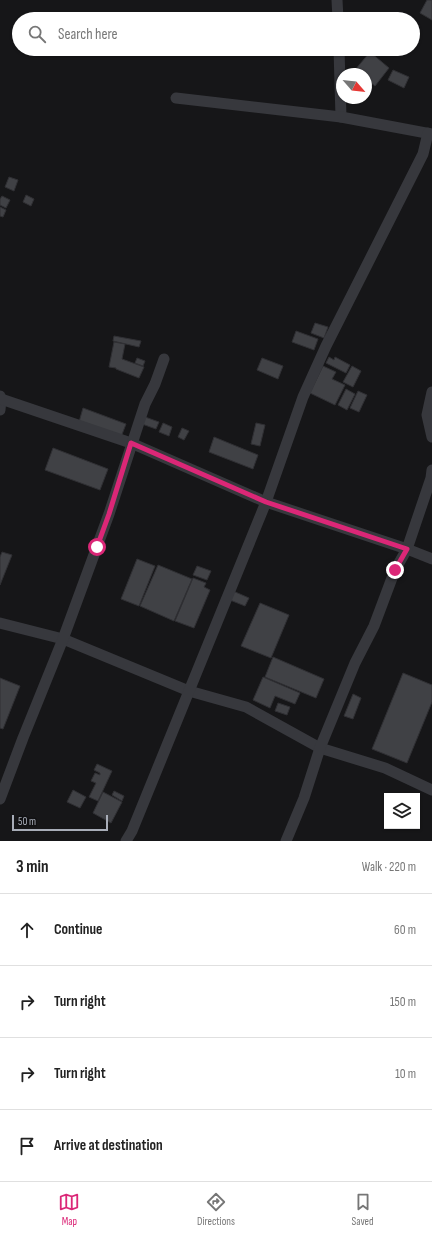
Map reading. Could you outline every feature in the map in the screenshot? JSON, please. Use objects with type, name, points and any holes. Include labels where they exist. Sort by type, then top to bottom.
[{"type":"street","points":[[337,0],[338,12]]},
{"type":"street","points":[[339,56],[341,117]]},
{"type":"street","points":[[126,841],[135,824],[266,502],[302,397],[326,346],[423,154],[430,133],[341,117],[176,98]]},
{"type":"street","points":[[0,799],[63,639],[109,514],[145,404],[155,384],[164,359]]},
{"type":"street","points":[[432,392],[427,415],[432,437]]},
{"type":"street","points":[[0,402],[131,443],[266,502],[407,549],[432,559]]},
{"type":"street","points":[[286,841],[304,798],[320,748],[355,663],[374,626],[395,570],[407,549],[431,478],[432,470]]},
{"type":"street","points":[[0,623],[63,639],[189,691],[246,707],[320,748],[385,768],[432,790]]},
{"type":"building","points":[[427,0],[432,0],[432,20],[420,13]]},
{"type":"building","points":[[367,56],[375,56],[389,68],[375,86],[372,84],[372,68],[357,68]]},
{"type":"building","points":[[393,70],[409,77],[404,88],[388,80]]},
{"type":"building","points":[[9,177],[18,180],[14,191],[5,187]]},
{"type":"building","points":[[26,195],[34,199],[31,206],[23,202]]},
{"type":"building","points":[[2,196],[10,200],[6,208],[0,205],[0,199]]},
{"type":"building","points":[[0,207],[6,210],[3,217],[0,216]]},
{"type":"building","points":[[315,323],[328,327],[324,338],[311,333]]},
{"type":"building","points":[[296,331],[318,339],[314,350],[292,342]]},
{"type":"building","points":[[114,336],[141,341],[139,347],[113,341]]},
{"type":"building","points":[[114,342],[125,344],[122,359],[144,367],[139,378],[116,368],[109,367]]},
{"type":"building","points":[[329,357],[334,360],[335,357],[350,365],[346,373],[326,363]]},
{"type":"building","points":[[137,358],[145,361],[143,366],[135,363]]},
{"type":"building","points":[[262,358],[283,366],[278,379],[257,370]]},
{"type":"building","points":[[323,366],[336,372],[332,379],[345,385],[335,405],[310,393]]},
{"type":"building","points":[[352,366],[361,371],[353,387],[343,382]]},
{"type":"building","points":[[346,389],[355,394],[347,410],[338,405]]},
{"type":"building","points":[[358,391],[367,395],[359,412],[350,408]]},
{"type":"building","points":[[83,408],[126,424],[121,437],[79,422]]},
{"type":"building","points":[[145,417],[159,422],[156,429],[142,424]]},
{"type":"building","points":[[163,423],[172,427],[169,436],[159,432]]},
{"type":"building","points":[[256,423],[265,425],[260,446],[251,444]]},
{"type":"building","points":[[182,428],[189,431],[184,440],[178,437]]},
{"type":"building","points":[[214,437],[258,455],[253,469],[209,452]]},
{"type":"building","points":[[53,448],[108,469],[100,490],[45,470]]},
{"type":"building","points":[[2,552],[12,555],[0,585],[0,557]]},
{"type":"building","points":[[137,559],[155,566],[139,606],[121,599]]},
{"type":"building","points":[[158,565],[192,579],[174,621],[140,606]]},
{"type":"building","points":[[197,566],[211,571],[207,580],[193,575]]},
{"type":"building","points":[[193,578],[206,583],[204,587],[210,590],[194,628],[175,621]]},
{"type":"building","points":[[233,591],[249,598],[245,606],[230,600]]},
{"type":"building","points":[[260,603],[289,615],[271,658],[241,646]]},
{"type":"building","points":[[273,657],[324,679],[316,698],[265,677]]},
{"type":"building","points":[[403,673],[432,685],[432,702],[407,763],[372,749]]},
{"type":"building","points":[[263,677],[300,693],[295,704],[275,696],[270,708],[253,700]]},
{"type":"building","points":[[0,678],[20,686],[3,729],[0,728]]},
{"type":"building","points":[[353,694],[361,698],[353,719],[344,716]]},
{"type":"building","points":[[278,703],[290,707],[287,715],[275,711]]},
{"type":"building","points":[[97,764],[112,771],[98,801],[89,797],[96,783],[91,781],[95,773],[100,775],[100,773],[94,770]]},
{"type":"building","points":[[73,790],[86,797],[80,808],[67,802]]},
{"type":"building","points":[[114,791],[124,796],[122,801],[112,795]]},
{"type":"building","points":[[103,792],[122,802],[111,823],[93,813]]},
{"type":"route","points":[[97,547],[131,443],[266,502],[407,549],[395,570]]}]
